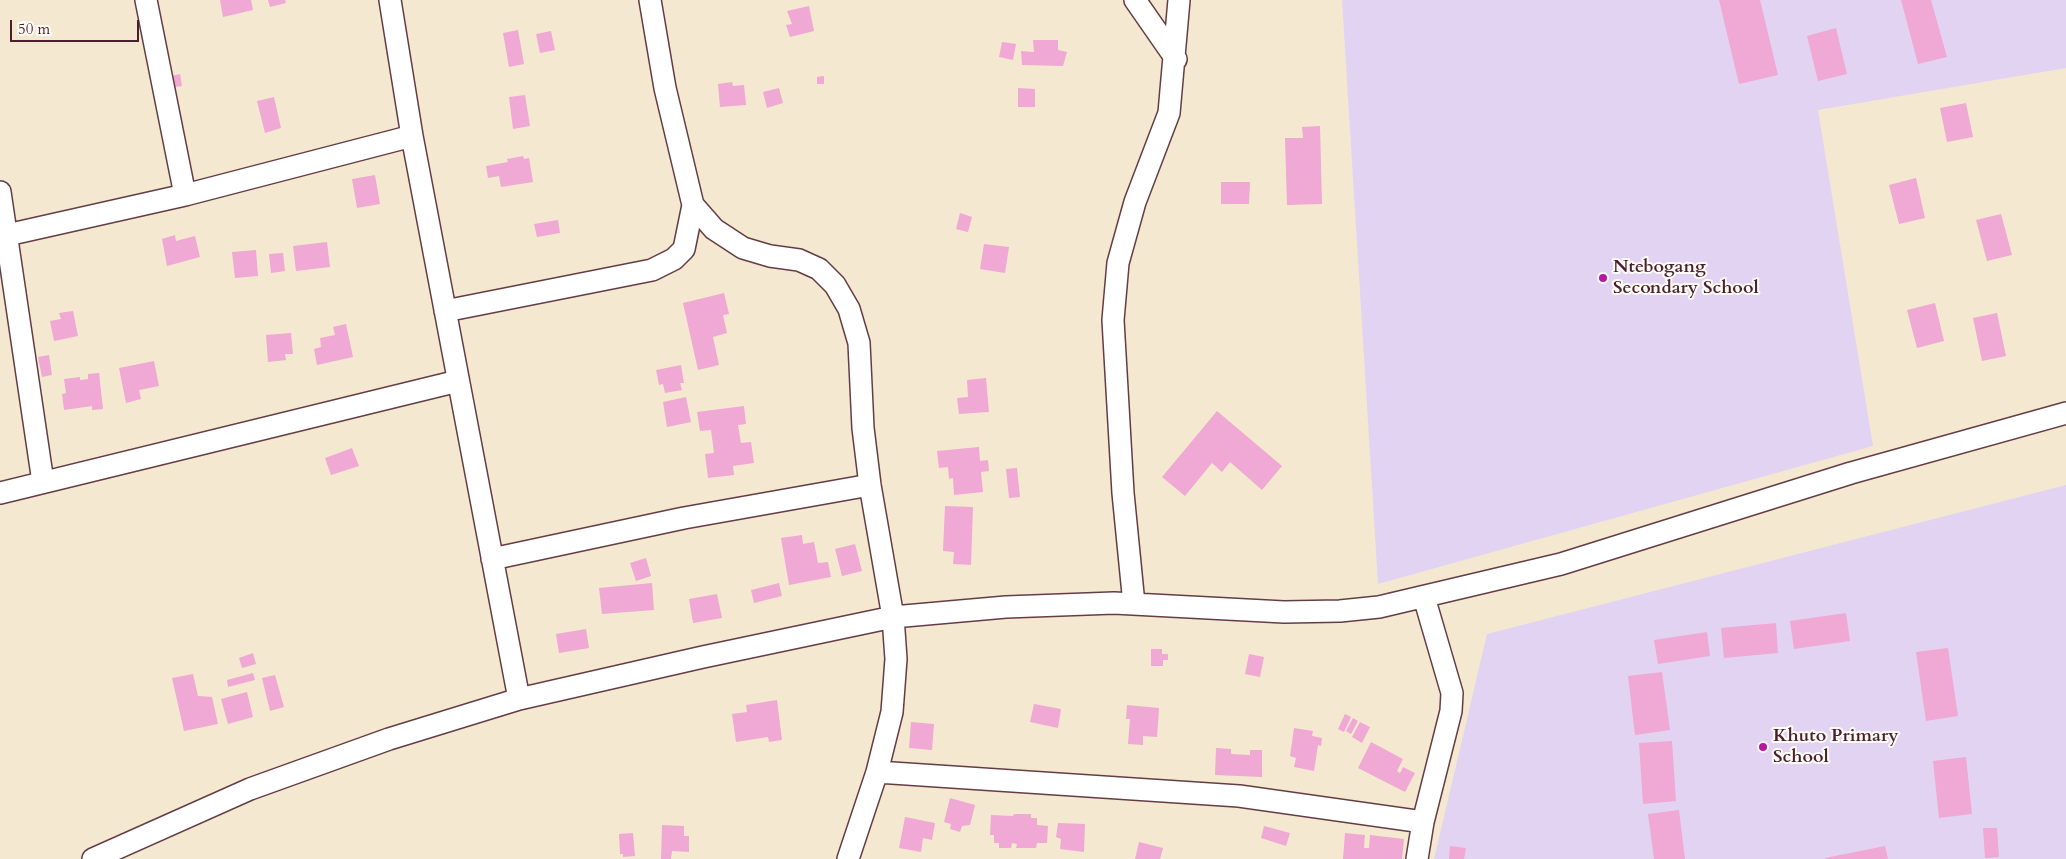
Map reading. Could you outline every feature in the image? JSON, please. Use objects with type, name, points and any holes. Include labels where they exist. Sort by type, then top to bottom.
[{"type":"street","points":[[146,0],[185,195]]},
{"type":"street","points":[[390,0],[412,136],[519,699]]},
{"type":"street","points":[[445,311],[652,270],[674,259],[684,249],[693,205],[666,88],[650,0]]},
{"type":"street","points":[[1135,0],[1176,59]]},
{"type":"street","points":[[1134,604],[1123,493],[1114,320],[1117,273],[1135,202],[1169,113],[1176,59],[1179,0]]},
{"type":"street","points":[[7,235],[185,195],[412,136]]},
{"type":"street","points":[[0,192],[43,482]]},
{"type":"street","points":[[693,205],[714,229],[743,248],[770,256],[799,260],[819,269],[835,285],[849,310],[859,343],[863,428],[870,485],[893,617],[896,659],[892,712],[877,772],[848,859]]},
{"type":"street","points":[[0,493],[458,381]]},
{"type":"street","points":[[93,859],[250,789],[389,739],[519,699],[893,617],[1006,607],[1134,604],[1284,612],[1340,611],[1379,607],[1424,598],[1561,564],[1851,473],[2066,413]]},
{"type":"street","points":[[492,559],[684,518],[870,485]]},
{"type":"street","points":[[1417,859],[1422,822],[1451,711],[1452,694],[1424,598]]},
{"type":"street","points":[[877,772],[1239,796],[1422,822]]},
{"type":"shaded area","name":"Ntebogang Secondary School","points":[[1342,0],[2066,0],[2066,68],[1818,110],[1873,446],[1378,584]]},
{"type":"shaded area","name":"Khuto Primary School","points":[[2066,485],[2066,859],[1434,859],[1487,634]]},
{"type":"building","points":[[220,0],[251,0],[253,10],[223,17]]},
{"type":"building","points":[[268,0],[285,0],[286,3],[270,7]]},
{"type":"building","points":[[1719,0],[1760,0],[1778,75],[1739,84]]},
{"type":"building","points":[[1901,0],[1931,0],[1947,57],[1918,64]]},
{"type":"building","points":[[809,6],[814,31],[790,37],[786,25],[792,24],[787,11]]},
{"type":"building","points":[[1836,28],[1847,74],[1818,81],[1807,36]]},
{"type":"building","points":[[518,30],[524,64],[509,67],[503,33]]},
{"type":"building","points":[[551,31],[555,50],[540,53],[536,34]]},
{"type":"building","points":[[1033,40],[1058,40],[1058,50],[1067,52],[1063,66],[1022,65],[1021,51],[1034,52]]},
{"type":"building","points":[[1002,42],[1016,44],[1013,60],[999,57]]},
{"type":"building","points":[[180,74],[182,86],[173,87],[171,76]]},
{"type":"building","points":[[824,76],[824,84],[817,84],[817,77]]},
{"type":"building","points":[[732,82],[733,86],[744,85],[746,105],[720,107],[718,84]]},
{"type":"building","points":[[779,88],[783,103],[767,108],[763,92]]},
{"type":"building","points":[[1018,88],[1035,89],[1035,107],[1018,107]]},
{"type":"building","points":[[525,95],[530,126],[513,129],[509,97]]},
{"type":"building","points":[[274,97],[281,128],[265,133],[257,101]]},
{"type":"building","points":[[1966,103],[1973,137],[1947,142],[1940,108]]},
{"type":"building","points":[[1320,126],[1322,204],[1287,205],[1285,138],[1303,138],[1302,127]]},
{"type":"building","points":[[523,156],[524,159],[529,158],[533,182],[501,187],[499,176],[488,178],[486,166],[508,162],[507,159]]},
{"type":"building","points":[[375,175],[380,204],[357,208],[352,179]]},
{"type":"building","points":[[1916,178],[1925,218],[1899,224],[1889,185]]},
{"type":"building","points":[[1221,182],[1250,182],[1249,204],[1221,204]]},
{"type":"building","points":[[960,213],[972,217],[968,232],[956,229]]},
{"type":"building","points":[[2001,214],[2012,255],[1987,261],[1976,220]]},
{"type":"building","points":[[558,220],[560,233],[537,237],[534,224]]},
{"type":"building","points":[[175,235],[176,241],[195,236],[200,257],[167,266],[162,239]]},
{"type":"building","points":[[327,242],[330,267],[296,271],[293,246]]},
{"type":"building","points":[[984,244],[1009,247],[1005,273],[980,269]]},
{"type":"building","points":[[256,250],[258,276],[235,278],[232,252]]},
{"type":"building","points":[[283,253],[285,271],[271,273],[269,254]]},
{"type":"building","points":[[724,293],[729,314],[723,315],[727,333],[713,337],[719,365],[698,370],[683,303]]},
{"type":"building","points":[[1935,303],[1944,341],[1917,348],[1907,310]]},
{"type":"building","points":[[73,311],[78,336],[54,341],[50,321],[61,319],[59,313]]},
{"type":"building","points":[[1997,313],[2006,356],[1982,361],[1973,318]]},
{"type":"building","points":[[346,324],[353,357],[317,365],[314,349],[321,347],[320,338],[335,335],[333,327]]},
{"type":"building","points":[[291,333],[293,354],[285,354],[286,360],[268,362],[266,335]]},
{"type":"building","points":[[49,355],[52,375],[42,377],[38,357]]},
{"type":"building","points":[[154,361],[159,386],[139,390],[141,399],[126,403],[119,368]]},
{"type":"building","points":[[681,365],[684,383],[680,383],[682,390],[665,393],[663,384],[659,385],[656,370]]},
{"type":"building","points":[[99,373],[103,409],[92,410],[92,406],[64,410],[62,394],[66,393],[64,379],[80,377],[80,380],[88,379],[88,374]]},
{"type":"building","points":[[986,378],[989,412],[959,414],[957,398],[968,397],[967,380]]},
{"type":"building","points":[[686,397],[691,422],[667,427],[663,402]]},
{"type":"building","points":[[744,406],[746,424],[738,425],[741,443],[751,442],[754,463],[733,466],[734,475],[708,478],[705,454],[714,453],[711,430],[700,431],[697,412]]},
{"type":"building","points":[[1217,411],[1282,466],[1262,490],[1230,462],[1222,472],[1212,463],[1185,496],[1162,477]]},
{"type":"building","points":[[979,447],[980,461],[988,460],[989,471],[981,472],[983,492],[954,495],[953,478],[949,479],[948,467],[939,468],[937,451]]},
{"type":"building","points":[[352,448],[359,466],[331,475],[325,458]]},
{"type":"building","points":[[1017,468],[1020,497],[1009,498],[1006,469]]},
{"type":"building","points":[[945,506],[973,507],[971,565],[953,564],[954,552],[943,551]]},
{"type":"building","points":[[802,535],[803,544],[814,542],[818,563],[828,562],[831,577],[789,585],[781,538]]},
{"type":"building","points":[[855,544],[862,571],[842,576],[835,549]]},
{"type":"building","points":[[646,558],[651,576],[636,581],[630,563]]},
{"type":"building","points":[[652,583],[654,610],[602,614],[599,588]]},
{"type":"building","points":[[779,583],[782,596],[754,603],[751,590]]},
{"type":"building","points":[[717,594],[722,618],[693,623],[689,599]]},
{"type":"building","points":[[1846,613],[1850,641],[1794,649],[1790,621]]},
{"type":"building","points":[[1776,623],[1778,653],[1724,658],[1721,628]]},
{"type":"building","points":[[586,629],[589,648],[559,653],[556,634]]},
{"type":"building","points":[[1707,632],[1710,656],[1658,664],[1654,640]]},
{"type":"building","points":[[1948,648],[1958,716],[1926,721],[1916,652]]},
{"type":"building","points":[[1151,649],[1162,649],[1162,654],[1168,654],[1168,660],[1163,660],[1163,666],[1151,666]]},
{"type":"building","points":[[253,653],[256,664],[242,668],[239,658]]},
{"type":"building","points":[[1249,654],[1264,657],[1260,677],[1245,674]]},
{"type":"building","points":[[1662,672],[1670,730],[1635,735],[1628,676]]},
{"type":"building","points":[[253,673],[255,680],[228,687],[227,680]]},
{"type":"building","points":[[193,674],[198,696],[212,697],[218,724],[184,731],[172,678]]},
{"type":"building","points":[[275,675],[284,707],[270,711],[262,678]]},
{"type":"building","points":[[247,692],[253,717],[228,724],[221,699]]},
{"type":"building","points":[[777,700],[782,740],[769,742],[768,737],[736,742],[732,714],[747,712],[746,705]]},
{"type":"building","points":[[1034,704],[1061,709],[1058,728],[1030,722]]},
{"type":"building","points":[[1127,705],[1159,708],[1157,737],[1143,736],[1143,745],[1128,744],[1130,719],[1126,719]]},
{"type":"building","points":[[1345,714],[1351,717],[1344,732],[1338,729]]},
{"type":"building","points":[[1353,718],[1358,721],[1351,734],[1346,731]]},
{"type":"building","points":[[911,722],[934,724],[932,750],[909,748]]},
{"type":"building","points":[[1360,722],[1370,727],[1362,743],[1352,737]]},
{"type":"building","points":[[1294,728],[1313,731],[1312,736],[1322,738],[1321,746],[1318,745],[1314,771],[1294,767],[1296,758],[1290,756]]},
{"type":"building","points":[[1672,741],[1676,801],[1643,804],[1639,743]]},
{"type":"building","points":[[1371,742],[1403,759],[1397,771],[1400,773],[1403,767],[1415,773],[1405,792],[1358,768]]},
{"type":"building","points":[[1216,748],[1231,749],[1231,754],[1250,755],[1250,750],[1262,750],[1262,777],[1215,775]]},
{"type":"building","points":[[1966,757],[1972,814],[1939,818],[1933,761]]},
{"type":"building","points":[[950,798],[975,805],[970,825],[962,826],[960,832],[950,829],[951,824],[944,822]]},
{"type":"building","points":[[1679,810],[1685,859],[1654,859],[1648,814]]},
{"type":"building","points":[[1014,814],[1031,814],[1031,818],[1037,818],[1037,825],[1048,826],[1047,843],[1037,843],[1036,848],[1016,848],[1017,844],[1012,843],[1011,848],[999,848],[999,843],[994,843],[994,835],[990,835],[991,815],[1013,816]]},
{"type":"building","points":[[905,817],[935,823],[932,840],[923,838],[921,852],[899,848]]},
{"type":"building","points":[[1058,823],[1085,824],[1084,852],[1060,849],[1061,839],[1056,837]]},
{"type":"building","points":[[662,825],[684,826],[684,836],[689,836],[689,852],[672,851],[671,859],[661,859]]},
{"type":"building","points":[[1264,826],[1290,833],[1286,846],[1261,838]]},
{"type":"building","points":[[1983,828],[1997,828],[1999,857],[1985,858]]},
{"type":"building","points":[[633,833],[635,856],[623,857],[623,854],[620,854],[619,834]]},
{"type":"building","points":[[1345,833],[1365,835],[1364,848],[1369,848],[1370,835],[1404,839],[1402,859],[1343,859]]},
{"type":"building","points":[[1139,842],[1163,848],[1160,859],[1135,859]]},
{"type":"building","points":[[1450,846],[1466,848],[1464,859],[1449,859]]},
{"type":"building","points":[[1885,846],[1888,859],[1825,858]]},
{"type":"place","name":"Ntebogang Secondary School","points":[[1603,278]]},
{"type":"place","name":"Khuto Primary School","points":[[1763,747]]}]
